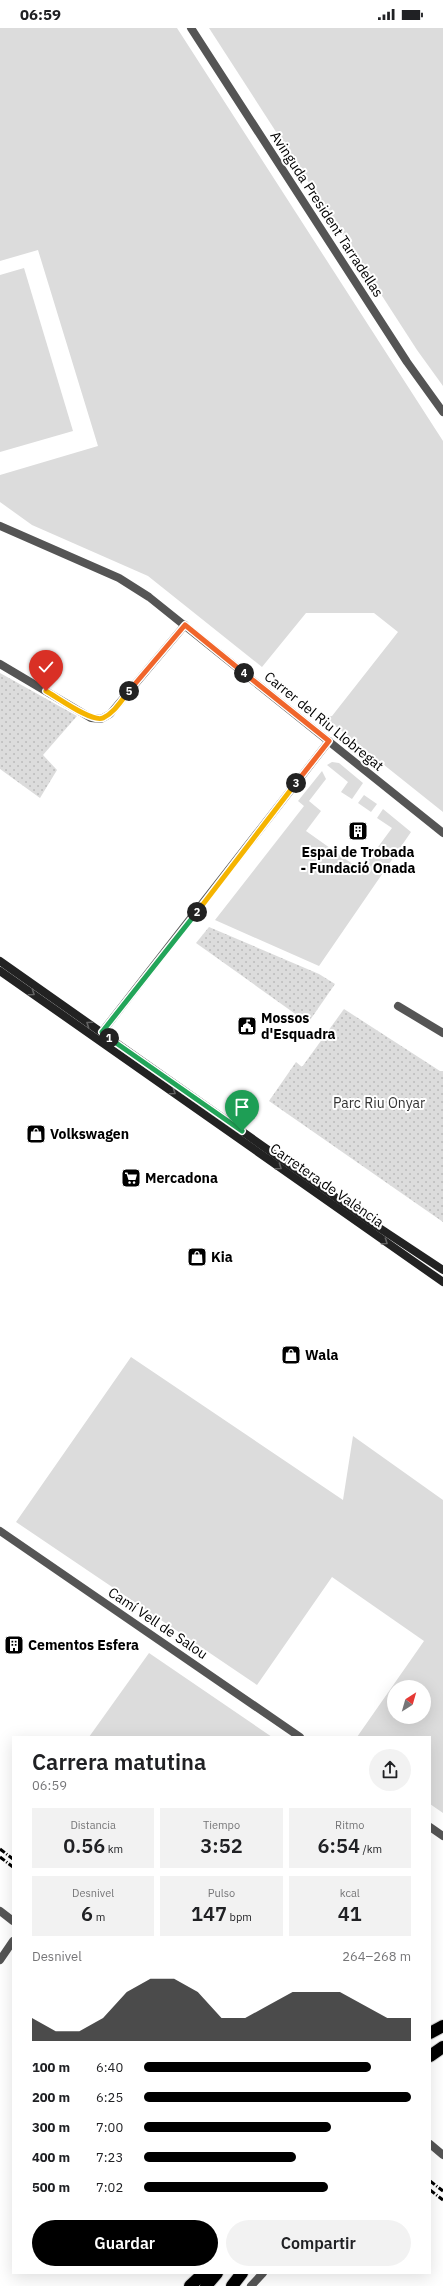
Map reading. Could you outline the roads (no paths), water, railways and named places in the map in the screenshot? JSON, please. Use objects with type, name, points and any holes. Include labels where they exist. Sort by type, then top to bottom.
[{"type":"highway","points":[[431,2032],[443,2026]]},
{"type":"highway","points":[[431,2055],[443,2048]]},
{"type":"highway","points":[[190,2286],[203,2274]]},
{"type":"highway","points":[[206,2286],[216,2274]]},
{"type":"highway","points":[[232,2286],[241,2274]]},
{"type":"highway","points":[[243,2286],[249,2274]]},
{"type":"main road","name":"Carretera de València","points":[[0,961],[375,1225],[443,1270]]},
{"type":"main road","name":"Carretera de València","points":[[0,971],[443,1282]]},
{"type":"street","name":"Avinguda President Tarradellas","points":[[192,28],[407,362],[443,412]]},
{"type":"street","name":"Carrer del Riu Llobregat","points":[[0,526],[120,578],[149,597],[443,833]]},
{"type":"street","points":[[0,664],[91,718],[101,719],[110,714],[185,625]]},
{"type":"street","points":[[102,1032],[329,741]]},
{"type":"street","points":[[398,1006],[443,1033]]},
{"type":"street","name":"Camí Vell de Salou","points":[[0,1530],[299,1736]]},
{"type":"street","points":[[431,1828],[443,1836]]},
{"type":"street","points":[[0,1911],[12,1920]]},
{"type":"street","points":[[0,1960],[12,1942]]},
{"type":"street","points":[[431,2145],[443,2155]]},
{"type":"street","points":[[186,2286],[195,2274]]},
{"type":"street","points":[[251,2286],[262,2274]]},
{"type":"railway","points":[[0,1849],[12,1858]]},
{"type":"railway","points":[[0,1857],[12,1866]]},
{"type":"railway","points":[[431,2182],[443,2191]]},
{"type":"railway","points":[[431,2191],[443,2200]]},
{"type":"place","name":"Espai de Trobada - Fundació Onada","points":[[358,831]]},
{"type":"place","name":"Mossos d'Esquadra","points":[[247,1026]]},
{"type":"place","name":"Volkswagen","points":[[36,1134]]},
{"type":"place","name":"Mercadona","points":[[131,1178]]},
{"type":"place","name":"Kia","points":[[197,1257]]},
{"type":"place","name":"Wala","points":[[291,1355]]},
{"type":"place","name":"Cementos Esfera","points":[[14,1645]]},
{"type":"park label","name":"Parc Riu Onyar","points":[[379,1103]]}]
